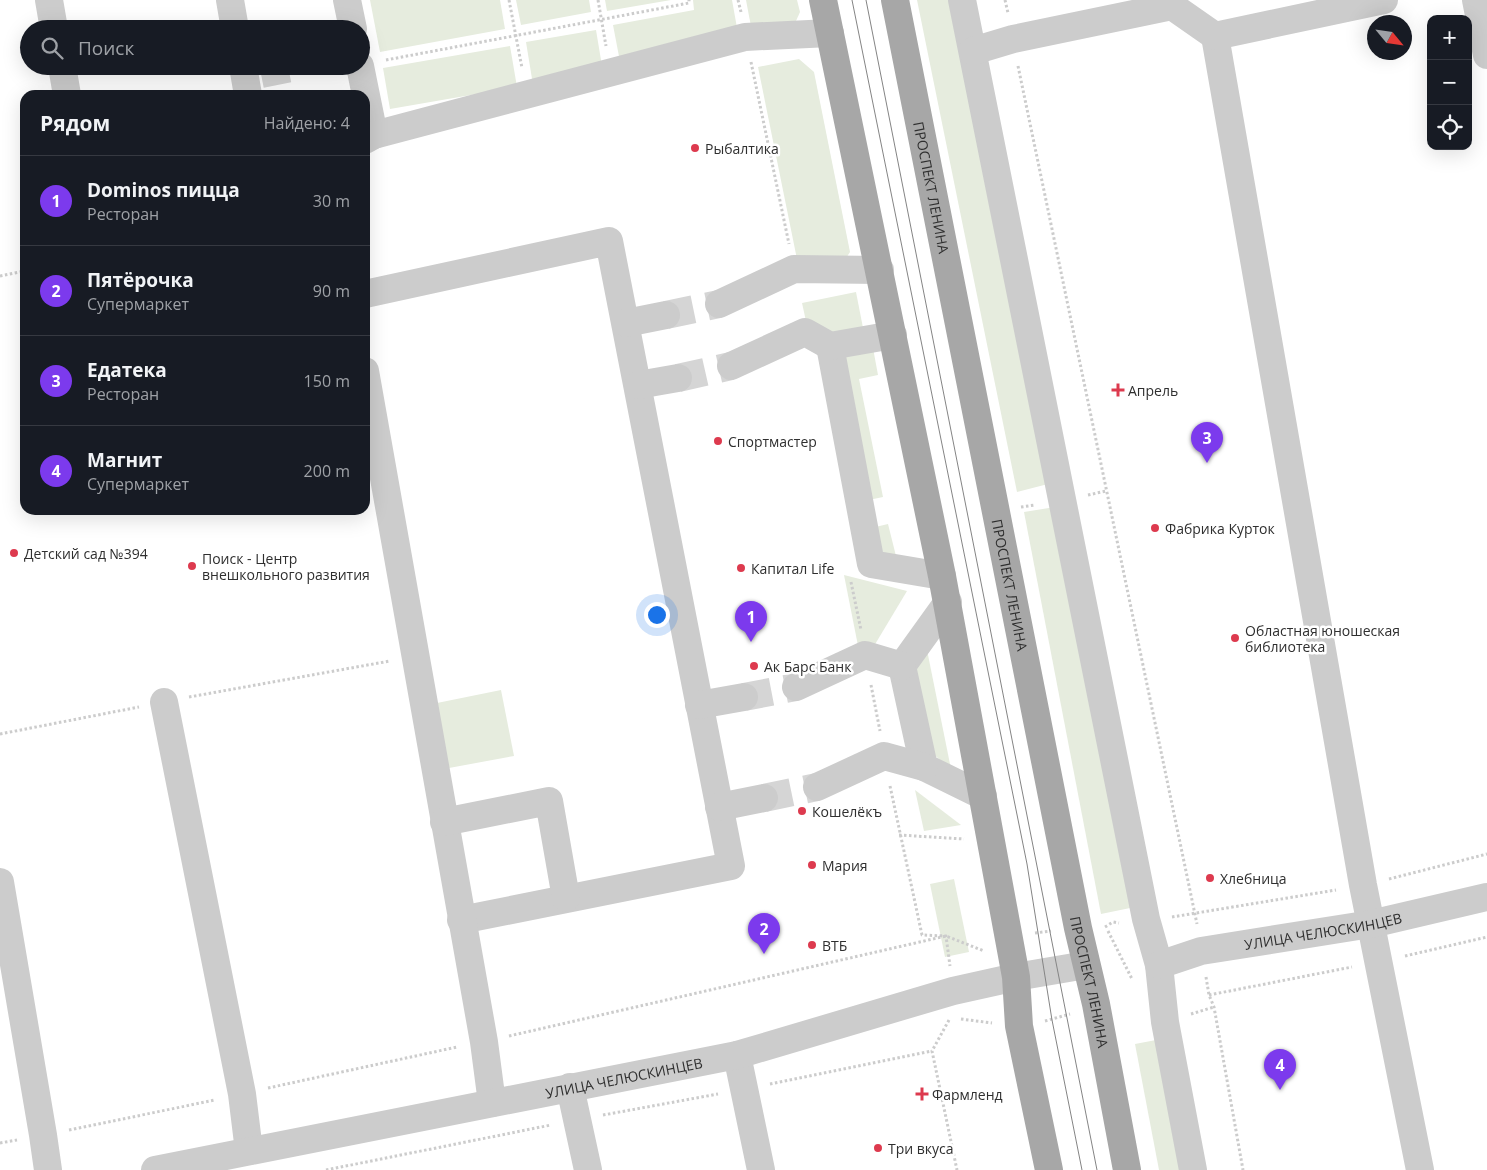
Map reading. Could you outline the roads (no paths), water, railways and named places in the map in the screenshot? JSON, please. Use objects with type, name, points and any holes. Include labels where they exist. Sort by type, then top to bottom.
[{"type":"main road","points":[[823,0],[945,589],[1016,977],[1019,1026],[1049,1170]]},
{"type":"main road","name":"ПРОСПЕКТ ЛЕНИНА","points":[[895,0],[1078,928],[1096,1004],[1127,1170]]},
{"type":"street","points":[[48,0],[52,20]]},
{"type":"street","points":[[230,0],[234,20]]},
{"type":"street","points":[[347,0],[351,20]]},
{"type":"street","points":[[962,0],[1146,920],[1159,966],[1165,1022],[1193,1170]]},
{"type":"street","points":[[1215,36],[1384,0]]},
{"type":"street","points":[[1476,0],[1487,55]]},
{"type":"street","points":[[973,51],[1012,39],[1172,6],[1215,36],[1362,885],[1420,1170]]},
{"type":"street","points":[[370,138],[745,36],[830,33]]},
{"type":"street","points":[[64,75],[66,90]]},
{"type":"street","points":[[370,75],[370,90]]},
{"type":"street","points":[[370,293],[609,241],[731,866],[461,920]]},
{"type":"street","points":[[719,304],[794,269],[880,270]]},
{"type":"street","points":[[626,323],[666,314]]},
{"type":"street","points":[[731,366],[805,332],[830,346],[893,335]]},
{"type":"street","points":[[830,346],[871,564],[945,589],[902,666],[924,767]]},
{"type":"street","points":[[638,385],[678,378]]},
{"type":"street","points":[[370,400],[484,1042],[492,1103]]},
{"type":"street","points":[[796,687],[865,655],[902,666]]},
{"type":"street","points":[[700,705],[744,697]]},
{"type":"street","points":[[164,702],[242,1094],[249,1151]]},
{"type":"street","points":[[816,788],[884,756],[924,767],[983,796]]},
{"type":"street","points":[[719,807],[764,798]]},
{"type":"street","points":[[444,822],[549,801],[566,898]]},
{"type":"street","points":[[0,882],[48,1170]]},
{"type":"street","name":"УЛИЦА ЧЕЛЮСКИНЦЕВ","points":[[1159,966],[1202,951],[1371,924],[1487,897]]},
{"type":"street","name":"УЛИЦА ЧЕЛЮСКИНЦЕВ","points":[[156,1170],[738,1055],[953,991],[1016,977],[1086,965]]},
{"type":"street","points":[[738,1055],[761,1170]]},
{"type":"street","points":[[570,1088],[588,1170]]},
{"type":"tunnel","points":[[666,315],[719,304]]},
{"type":"tunnel","points":[[678,378],[731,366]]},
{"type":"tunnel","points":[[744,697],[796,687]]},
{"type":"tunnel","points":[[764,798],[817,787]]},
{"type":"tram line","points":[[852,0],[1027,864],[1052,1020],[1082,1170]]},
{"type":"tram line","points":[[866,0],[1097,1170]]},
{"type":"place","name":"Рыбалтика","points":[[695,148]]},
{"type":"place","name":"Апрель","points":[[1118,390]]},
{"type":"place","name":"Спортмастер","points":[[718,441]]},
{"type":"place","name":"Едатека","points":[[1207,463]]},
{"type":"place","name":"Фабрика Курток","points":[[1155,528]]},
{"type":"place","name":"Детский сад №394","points":[[14,553]]},
{"type":"place","name":"Поиск - Центр внешкольного развития","points":[[192,566]]},
{"type":"place","name":"Капитал Life","points":[[741,568]]},
{"type":"place","name":"Областная юношеская библиотека","points":[[1235,638]]},
{"type":"place","name":"Dominos пицца","points":[[751,642]]},
{"type":"place","name":"Ак Барс Банк","points":[[754,666]]},
{"type":"place","name":"Кошелёкъ","points":[[802,811]]},
{"type":"place","name":"Мария","points":[[812,865]]},
{"type":"place","name":"Хлебница","points":[[1210,878]]},
{"type":"place","name":"ВТБ","points":[[812,945]]},
{"type":"place","name":"Пятёрочка","points":[[764,954]]},
{"type":"place","name":"Магнит","points":[[1280,1090]]},
{"type":"place","name":"Фармленд","points":[[922,1094]]},
{"type":"place","name":"Три вкуса","points":[[878,1148]]}]
